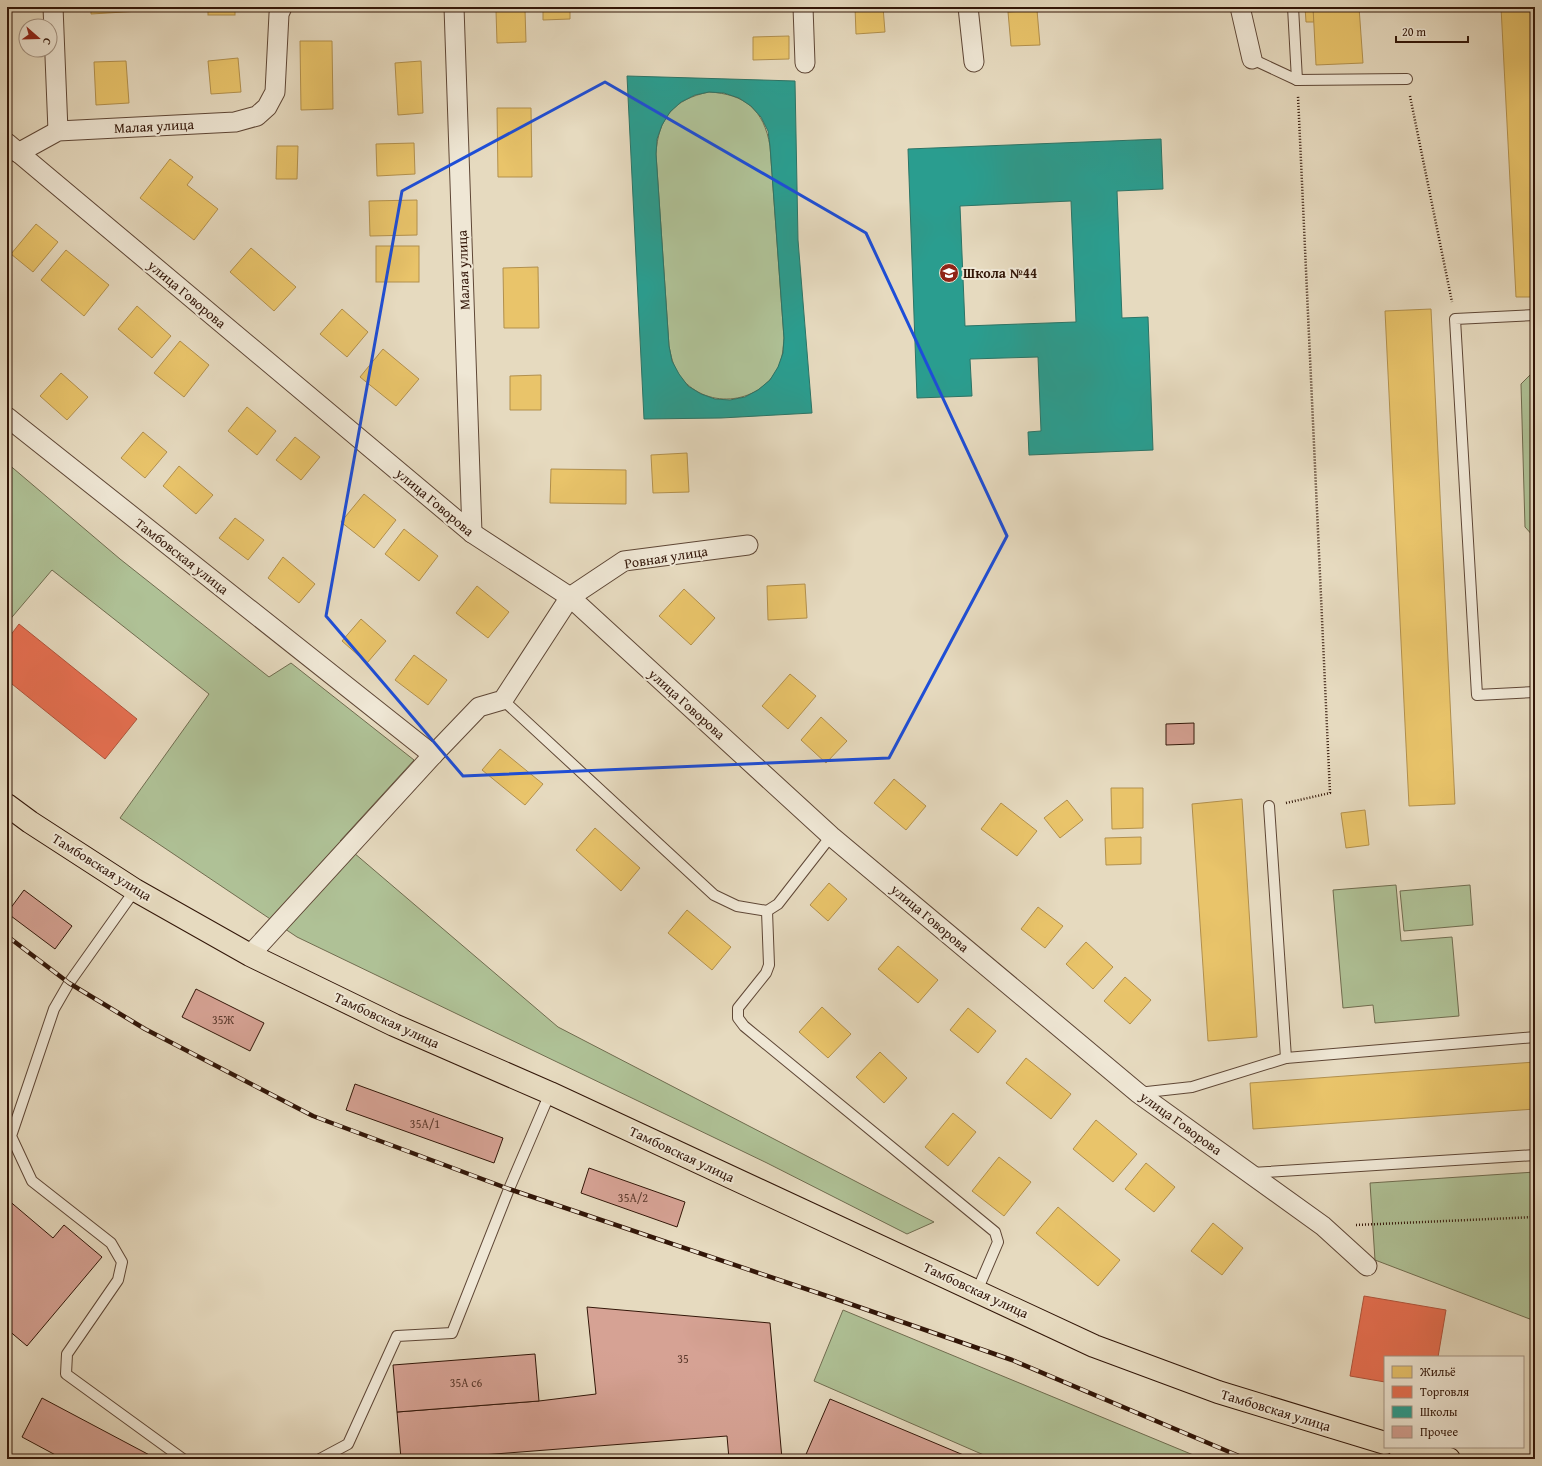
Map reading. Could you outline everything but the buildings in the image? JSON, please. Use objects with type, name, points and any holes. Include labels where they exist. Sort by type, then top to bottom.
[{"type":"main road","name":"Тамбовская улица","points":[[7,805],[30,822],[135,890],[250,955],[394,1026],[550,1092],[1094,1346],[1218,1392],[1384,1443]]},
{"type":"main road","points":[[1403,1448],[1449,1459]]},
{"type":"street","points":[[13,148],[58,131],[53,7]]},
{"type":"street","name":"Малая улица","points":[[58,131],[235,122],[258,116],[267,107],[275,92],[279,14],[282,7]]},
{"type":"street","name":"Малая улица","points":[[454,7],[472,533]]},
{"type":"street","points":[[803,7],[805,63]]},
{"type":"street","points":[[968,7],[974,62]]},
{"type":"street","points":[[1240,7],[1252,59]]},
{"type":"street","name":"улица Говорова","points":[[13,148],[472,533],[570,597],[831,836],[1138,1092],[1322,1226],[1367,1266]]},
{"type":"street","name":"Тамбовская улица","points":[[7,417],[433,755]]},
{"type":"street","name":"Ровная улица","points":[[570,597],[624,561],[748,545]]},
{"type":"street","points":[[250,955],[433,755],[479,707],[503,700],[570,597]]},
{"type":"lane","points":[[1293,7],[1297,80]]},
{"type":"lane","points":[[1252,59],[1297,80],[1407,79]]},
{"type":"lane","points":[[1535,315],[1455,319],[1476,695],[1535,692]]},
{"type":"lane","points":[[503,700],[714,895],[737,906],[767,911],[778,904],[831,836]]},
{"type":"lane","points":[[1269,806],[1286,1058]]},
{"type":"lane","points":[[135,890],[69,983],[54,1009],[11,1136],[32,1181],[111,1243],[122,1262],[118,1280],[67,1354],[66,1374],[183,1459]]},
{"type":"lane","points":[[767,911],[769,965],[766,973],[738,1008],[738,1018],[744,1026],[995,1232],[998,1242],[977,1291]]},
{"type":"lane","points":[[1138,1092],[1192,1087],[1286,1058],[1535,1037]]},
{"type":"lane","points":[[320,1459],[348,1444],[397,1336],[452,1332],[509,1189],[550,1092]]},
{"type":"lane","points":[[1250,1173],[1535,1155]]},
{"type":"path","points":[[1407,79],[1455,319]]},
{"type":"path","points":[[1269,806],[1330,793],[1297,80]]},
{"type":"path","points":[[1322,1226],[1535,1217]]},
{"type":"highlighted area","points":[[605,82],[866,233],[1007,536],[889,758],[463,776],[326,616],[402,191]]},
{"type":"green space","points":[[709,92],[722,93],[743,100],[758,114],[767,133],[770,146],[784,338],[780,364],[769,381],[758,390],[744,396],[730,399],[716,398],[702,394],[690,386],[677,372],[672,361],[669,346],[656,154],[657,141],[664,120],[677,105],[697,95]]},
{"type":"green space","points":[[1535,370],[1535,538],[1525,527],[1521,384]]},
{"type":"green space","points":[[7,463],[120,559],[269,677],[291,663],[414,760],[340,841],[558,1027],[934,1222],[907,1234],[767,1163],[297,937],[120,818],[209,694],[52,570],[7,623]]},
{"type":"green space","points":[[1396,885],[1401,941],[1452,937],[1459,1016],[1375,1023],[1373,1005],[1343,1008],[1333,890]]},
{"type":"green space","points":[[1470,885],[1473,925],[1404,931],[1400,891]]},
{"type":"green space","points":[[1535,1172],[1535,1321],[1375,1260],[1370,1183]]},
{"type":"green space","points":[[843,1310],[1203,1459],[993,1459],[814,1381]]},
{"type":"railway","points":[[7,936],[69,983],[145,1029],[313,1116],[509,1189],[1012,1360],[1246,1459]]},
{"type":"place","name":"Школа №44","points":[[949,273]]}]
